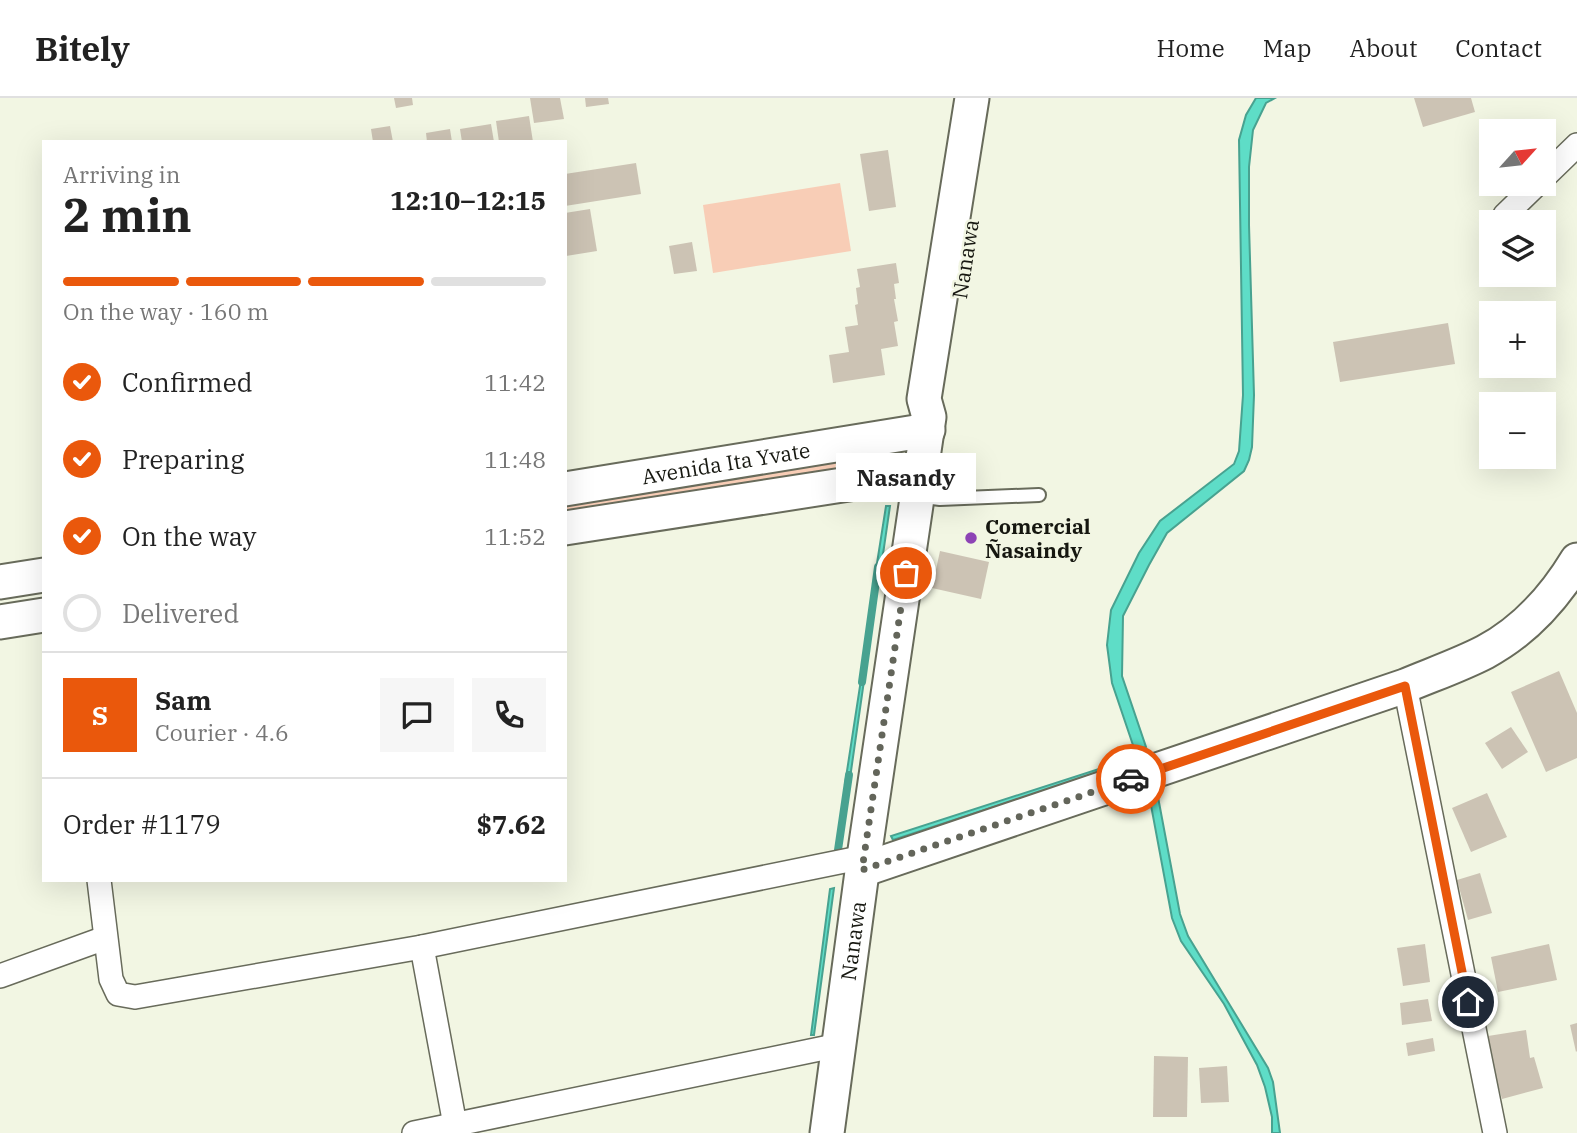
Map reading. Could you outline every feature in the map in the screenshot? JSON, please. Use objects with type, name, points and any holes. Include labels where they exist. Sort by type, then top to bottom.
[{"type":"street","name":"Nanawa","points":[[929,423],[924,399],[972,98]]},
{"type":"street","name":"Nanawa","points":[[827,1133],[863,863],[919,484],[929,423],[942,400],[991,98]]},
{"type":"street","points":[[1556,165],[1577,145]]},
{"type":"street","points":[[1509,210],[1524,196]]},
{"type":"street","name":"Avenida Ita Yvate","points":[[567,489],[929,423]]},
{"type":"street","name":"Avenida Ita Yvate","points":[[567,528],[919,484]]},
{"type":"street","points":[[99,882],[111,979],[118,994],[135,997],[422,947],[863,863],[1405,686],[1485,652],[1512,634],[1535,616],[1576,562]]},
{"type":"street","points":[[42,575],[2,582],[4,622],[42,615]]},
{"type":"street","points":[[1405,686],[1495,1133]]},
{"type":"street","points":[[0,976],[105,938]]},
{"type":"street","points":[[422,947],[455,1125]]},
{"type":"street","points":[[414,1133],[839,1045]]},
{"type":"lane","points":[[919,484],[940,499],[1039,495]]},
{"type":"shaded area","points":[[840,183],[851,251],[713,273],[703,205]]},
{"type":"shaded area","points":[[832,461],[836,464],[835,470],[567,515],[567,505]]},
{"type":"water","points":[[1256,98],[1275,98],[1266,103],[1253,130],[1249,167],[1254,395],[1252,447],[1244,471],[1167,533],[1123,616],[1122,676],[1146,747],[1135,751],[1112,683],[1107,645],[1111,610],[1139,553],[1160,521],[1234,464],[1239,451],[1243,395],[1239,140],[1246,115]]},
{"type":"water","points":[[886,506],[890,506],[880,575],[875,576]]},
{"type":"water","points":[[862,673],[865,674],[849,785],[845,784]]},
{"type":"water","points":[[1133,758],[1134,761],[893,840],[891,836]]},
{"type":"water","points":[[1158,797],[1180,914],[1188,936],[1268,1068],[1273,1082],[1280,1133],[1272,1133],[1272,1117],[1257,1065],[1224,1004],[1181,941],[1172,918],[1150,800]]},
{"type":"water","points":[[834,888],[814,1035],[811,1035],[830,889]]},
{"type":"building","points":[[394,98],[412,98],[413,105],[396,108]]},
{"type":"building","points":[[530,98],[560,98],[564,119],[534,123]]},
{"type":"building","points":[[585,98],[608,98],[609,104],[586,107]]},
{"type":"building","points":[[1414,98],[1471,98],[1475,112],[1423,127]]},
{"type":"building","points":[[529,116],[533,140],[499,140],[496,121]]},
{"type":"building","points":[[491,124],[494,140],[462,140],[460,129]]},
{"type":"building","points":[[390,126],[393,140],[373,140],[371,129]]},
{"type":"building","points":[[450,129],[452,140],[427,140],[426,133]]},
{"type":"building","points":[[888,150],[896,207],[869,211],[860,154]]},
{"type":"building","points":[[636,163],[641,194],[567,206],[567,174]]},
{"type":"building","points":[[590,209],[597,251],[567,256],[567,213]]},
{"type":"building","points":[[692,242],[697,271],[674,274],[669,246]]},
{"type":"building","points":[[896,263],[899,283],[894,284],[894,299],[898,321],[894,322],[898,346],[881,349],[885,375],[833,383],[829,355],[849,352],[845,327],[858,325],[855,305],[858,304],[856,288],[860,287],[857,269]]},
{"type":"building","points":[[1448,323],[1455,364],[1340,382],[1333,342]]},
{"type":"building","points":[[940,551],[989,562],[981,599],[932,588]]},
{"type":"building","points":[[1559,671],[1577,713],[1577,758],[1546,772],[1511,692]]},
{"type":"building","points":[[1511,727],[1528,752],[1502,769],[1485,743]]},
{"type":"building","points":[[1487,793],[1507,837],[1471,852],[1452,808]]},
{"type":"building","points":[[1480,873],[1492,913],[1468,920],[1457,880]]},
{"type":"building","points":[[1425,944],[1430,982],[1403,986],[1397,948]]},
{"type":"building","points":[[1549,944],[1557,980],[1498,992],[1491,957]]},
{"type":"building","points":[[1428,999],[1432,1021],[1402,1025],[1400,1003]]},
{"type":"building","points":[[1577,1023],[1577,1051],[1576,1052],[1570,1025]]},
{"type":"building","points":[[1526,1030],[1530,1058],[1534,1057],[1543,1088],[1502,1099],[1488,1036]]},
{"type":"building","points":[[1433,1038],[1435,1051],[1408,1056],[1406,1043]]},
{"type":"building","points":[[1154,1056],[1188,1057],[1187,1117],[1153,1117]]},
{"type":"building","points":[[1227,1066],[1229,1102],[1201,1103],[1199,1068]]},
{"type":"waterway","points":[[862,682],[878,567]]},
{"type":"waterway","points":[[838,850],[849,775]]},
{"type":"way so far","points":[[906,573],[862,870],[1131,779]]},
{"type":"place","name":"Comercial Ñasaindy","points":[[971,538]]},
{"type":"place","name":"Nasandy","points":[[906,573]]},
{"type":"route","points":[[1131,779],[1405,686],[1468,1002]]}]
